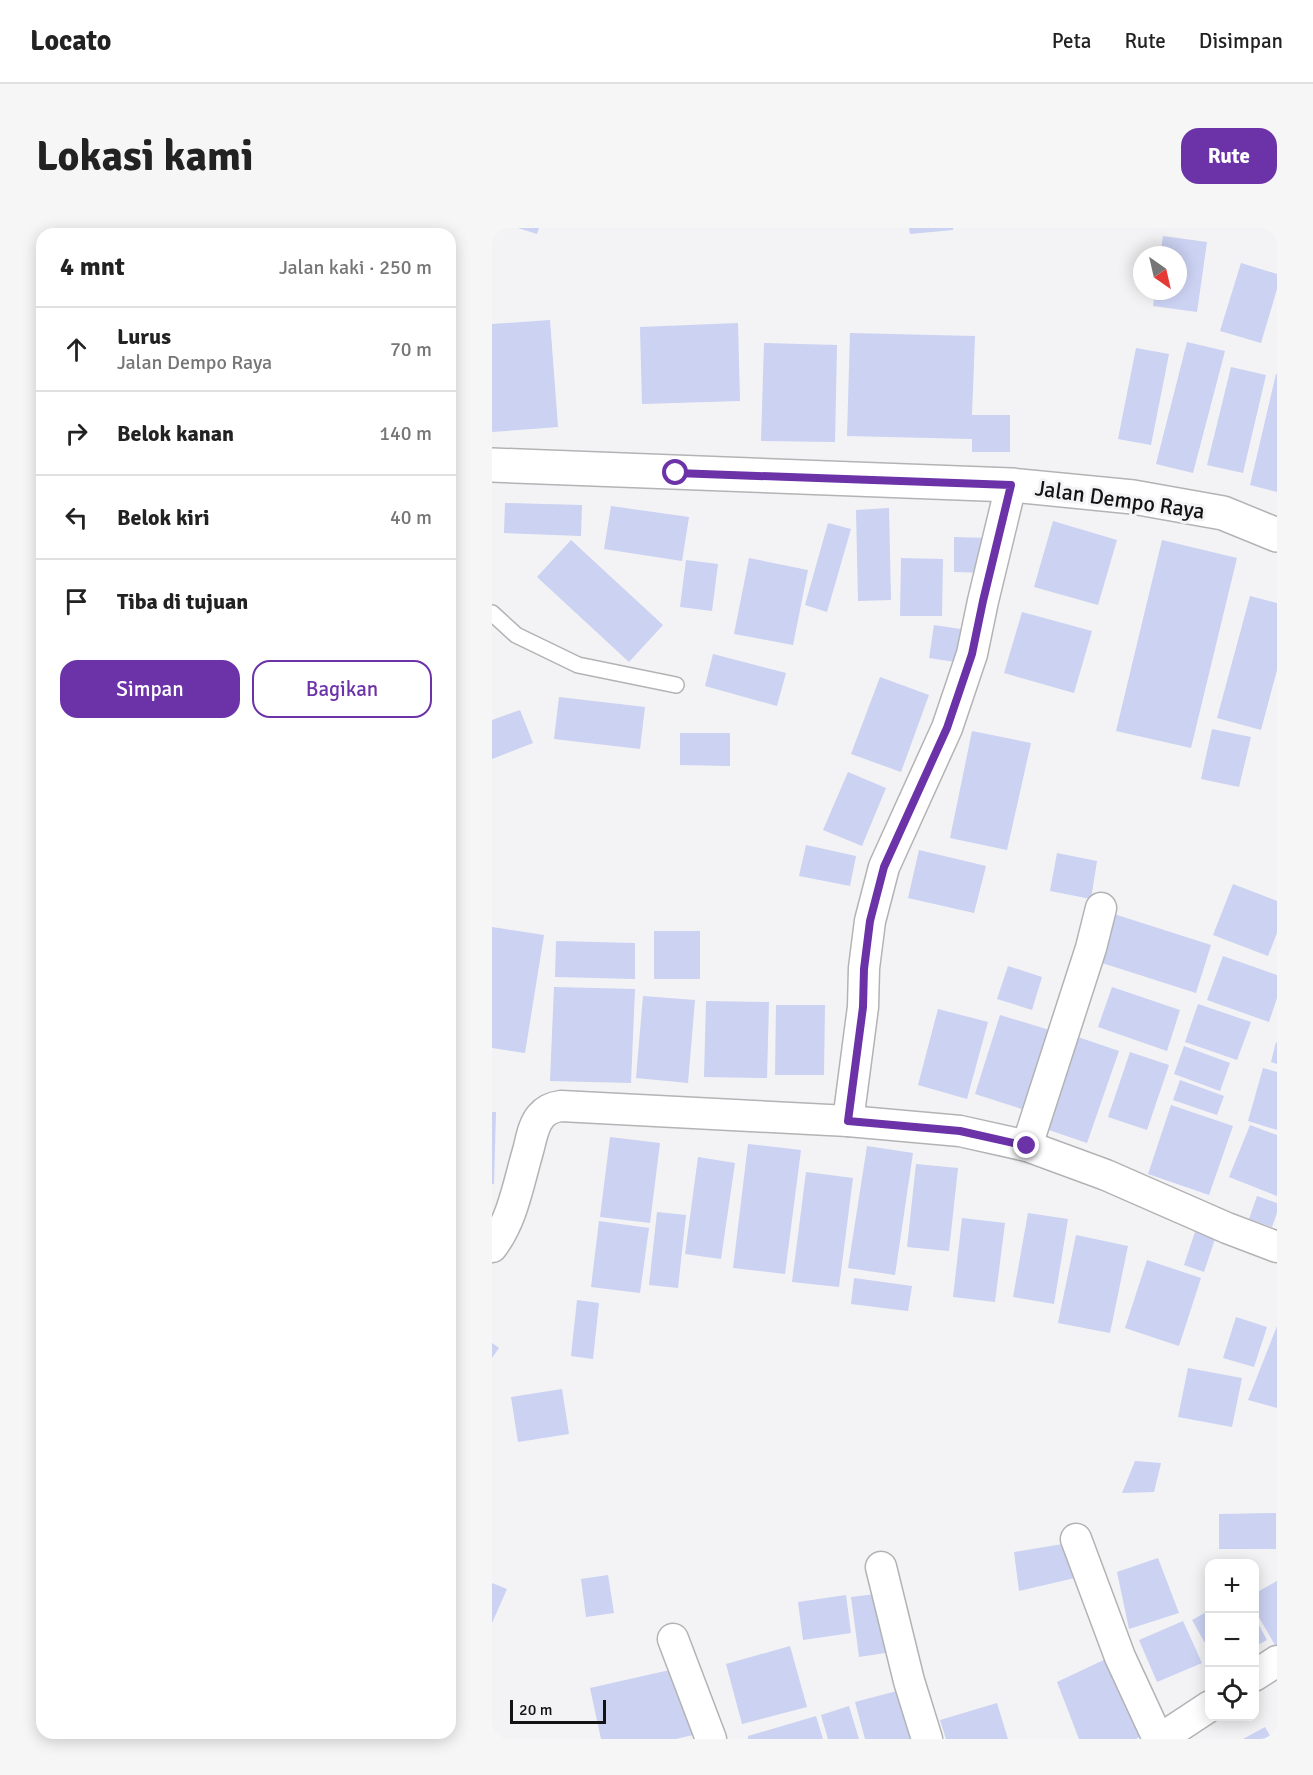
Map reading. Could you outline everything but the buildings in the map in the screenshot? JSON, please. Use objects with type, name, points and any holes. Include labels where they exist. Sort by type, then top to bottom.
[{"type":"main road","name":"Jalan Dempo Raya","points":[[492,465],[1011,485],[1133,497],[1223,513],[1277,535]]},
{"type":"street","points":[[848,1121],[863,1007],[864,969],[870,921],[884,867],[947,728],[972,654],[1011,485]]},
{"type":"street","points":[[1027,1146],[1091,948],[1101,908]]},
{"type":"street","points":[[492,1247],[502,1233],[515,1199],[534,1129],[540,1117],[550,1108],[561,1106],[848,1121],[960,1131],[1027,1146],[1106,1175],[1227,1228],[1277,1247]]},
{"type":"street","points":[[1076,1539],[1120,1657],[1159,1739],[1205,1709]]},
{"type":"street","points":[[881,1567],[909,1681],[927,1739]]},
{"type":"street","points":[[673,1639],[711,1739]]},
{"type":"street","points":[[1259,1673],[1277,1661]]},
{"type":"lane","points":[[492,613],[516,635],[578,665],[676,685]]},
{"type":"route","points":[[676,473],[1011,485],[972,654],[947,728],[884,867],[870,921],[864,969],[863,1007],[848,1121],[960,1131],[1027,1146]]}]
